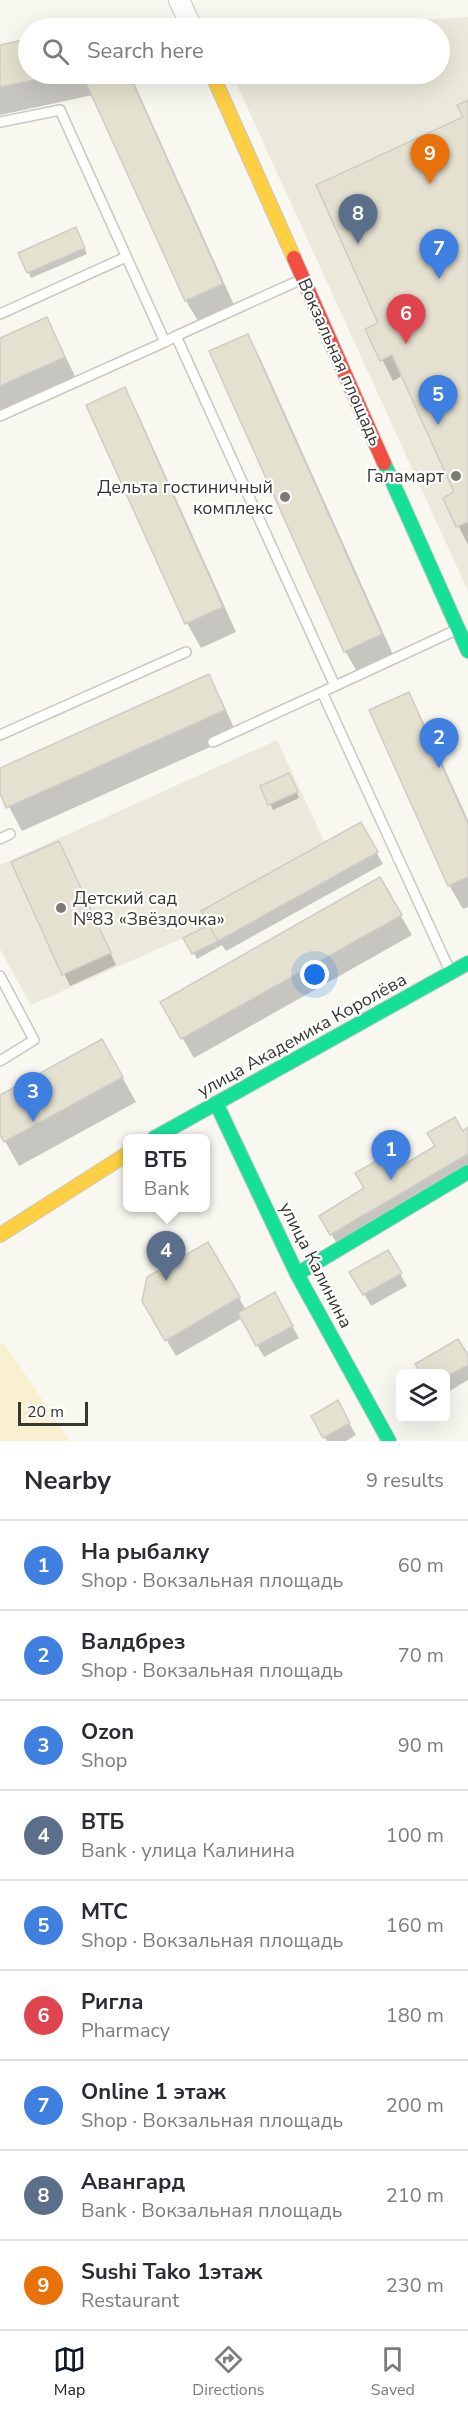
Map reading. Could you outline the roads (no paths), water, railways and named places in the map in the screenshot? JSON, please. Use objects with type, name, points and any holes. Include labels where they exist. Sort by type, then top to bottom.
[{"type":"street","points":[[179,0],[187,18]]},
{"type":"street","name":"Вокзальная площадь","points":[[216,84],[468,651]]},
{"type":"street","name":"улица Академика Королёва","points":[[161,1134],[216,1102],[251,1086],[468,963]]},
{"type":"street","name":"улица Калинина","points":[[216,1102],[297,1274],[389,1441]]},
{"type":"street","points":[[2,1230],[123,1156]]},
{"type":"street","points":[[297,1274],[468,1172]]},
{"type":"lane","points":[[0,122],[60,110],[165,342]]},
{"type":"lane","points":[[0,314],[126,257]]},
{"type":"lane","points":[[0,416],[303,279]]},
{"type":"lane","points":[[176,336],[334,686]]},
{"type":"lane","points":[[213,742],[458,629]]},
{"type":"lane","points":[[0,735],[186,652]]},
{"type":"lane","points":[[322,692],[451,973]]},
{"type":"lane","points":[[0,839],[10,834]]},
{"type":"lane","points":[[0,976],[34,1040],[0,1061]]},
{"type":"place","name":"Sushi Tako 1этаж","points":[[430,184]]},
{"type":"place","name":"Авангард","points":[[358,244]]},
{"type":"place","name":"Online 1 этаж","points":[[439,279]]},
{"type":"place","name":"Ригла","points":[[406,344]]},
{"type":"place","name":"МТС","points":[[438,425]]},
{"type":"place","name":"Галамарт","points":[[456,476]]},
{"type":"place","name":"Дельта гостиничный комплекс","points":[[285,497]]},
{"type":"place","name":"Валдбрез","points":[[439,768]]},
{"type":"place","name":"Детский сад №83 «Звёздочка»","points":[[61,908]]},
{"type":"place","name":"Ozon","points":[[33,1122]]},
{"type":"place","name":"На рыбалку","points":[[391,1180]]},
{"type":"place","name":"ВТБ","points":[[166,1281]]}]
